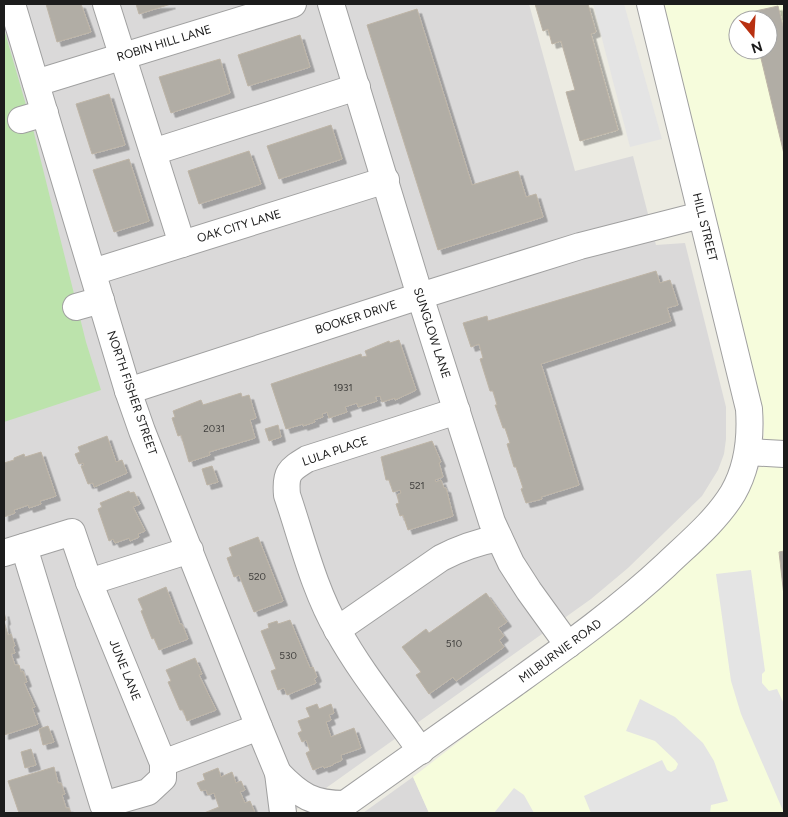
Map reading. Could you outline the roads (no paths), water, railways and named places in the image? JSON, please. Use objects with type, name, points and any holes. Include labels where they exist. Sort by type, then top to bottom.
[{"type":"street","name":"NORTH FISHER STREET","points":[[12,4],[36,83],[33,116],[93,272],[128,391],[142,431],[278,773],[283,813]]},
{"type":"street","points":[[106,4],[182,244]]},
{"type":"street","name":"ROBIN HILL LANE","points":[[36,83],[293,4]]},
{"type":"street","name":"SUNGLOW LANE","points":[[331,4],[420,296],[499,538],[511,563],[529,591],[568,645]]},
{"type":"street","name":"HILL STREET","points":[[650,4],[749,409],[750,431],[748,452]]},
{"type":"street","points":[[153,152],[357,87]]},
{"type":"street","name":"OAK CITY LANE","points":[[93,272],[386,180]]},
{"type":"street","name":"BOOKER DRIVE","points":[[128,391],[580,246],[701,215]]},
{"type":"street","points":[[76,307],[101,300]]},
{"type":"street","name":"LULA PLACE","points":[[421,750],[351,653],[337,630],[318,586],[287,495],[286,481],[289,472],[307,459],[457,411]]},
{"type":"street","points":[[748,452],[784,454]]},
{"type":"street","name":"MILBURNIE ROAD","points":[[339,809],[568,645],[636,593],[707,526],[733,493],[741,477],[748,452]]},
{"type":"street","name":"JUNE LANE","points":[[14,550],[72,532],[89,582],[163,763]]},
{"type":"street","points":[[337,630],[441,558],[474,544],[499,538]]},
{"type":"street","points":[[14,550],[103,805],[148,792],[163,778],[163,763],[259,727]]},
{"type":"street","points":[[89,582],[190,550]]},
{"type":"street","name":"NORTH FISHER STREET","points":[[278,773],[293,788],[306,797],[339,809]]}]
